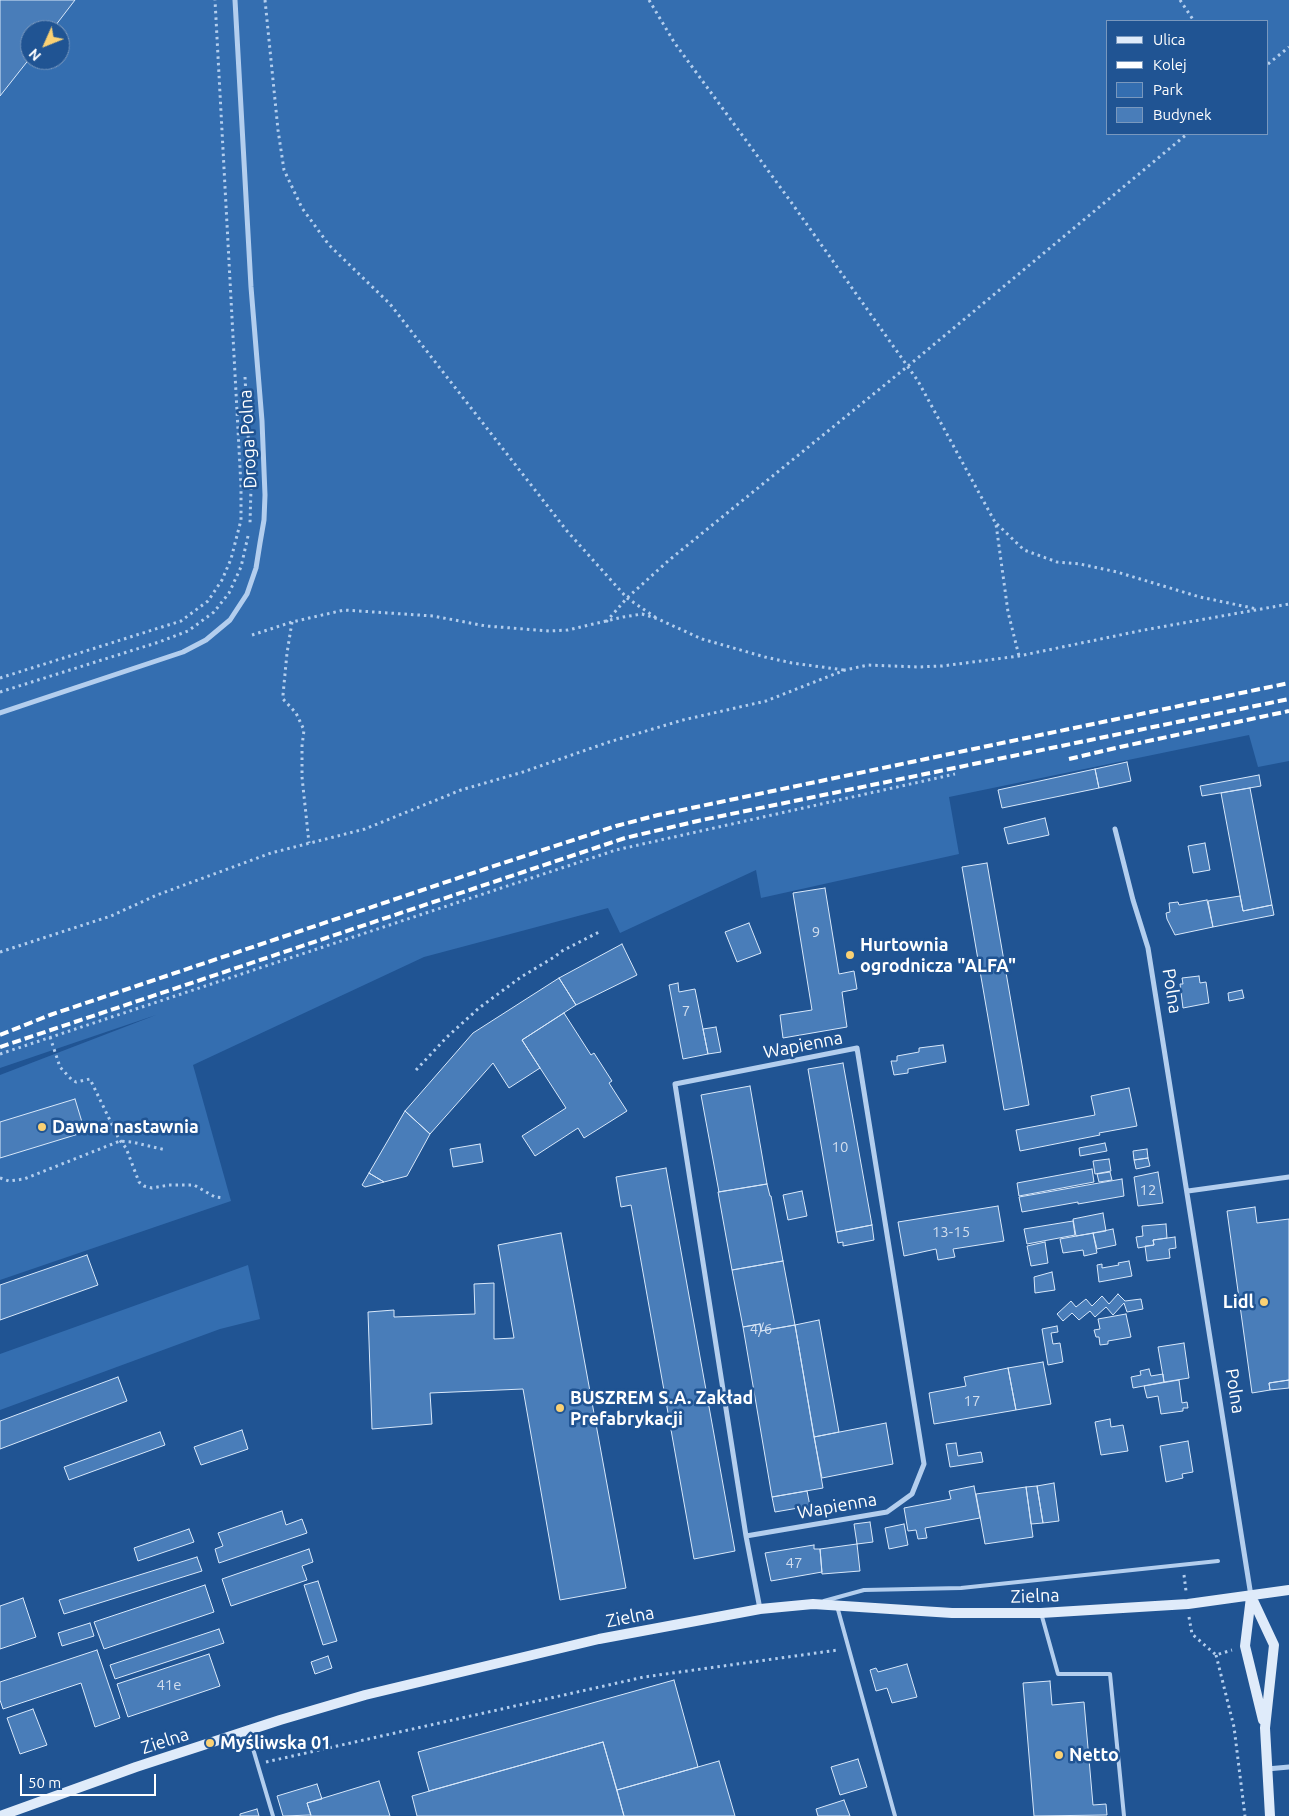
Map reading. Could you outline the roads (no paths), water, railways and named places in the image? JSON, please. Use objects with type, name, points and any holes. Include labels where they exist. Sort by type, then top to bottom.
[{"type":"street","name":"Droga Polna","points":[[0,713],[183,652],[206,640],[230,620],[247,594],[256,568],[264,520],[265,495],[235,0]]},
{"type":"street","name":"Polna","points":[[1115,829],[1133,900],[1148,948],[1252,1596],[1274,1645],[1265,1728],[1270,1816]]},
{"type":"street","name":"Wapienna","points":[[746,1536],[887,1512],[912,1494],[924,1464],[857,1048],[675,1084],[746,1536],[760,1609]]},
{"type":"street","points":[[1188,1191],[1289,1177]]},
{"type":"street","name":"Zielna","points":[[0,1816],[104,1778],[338,1702],[599,1639],[760,1609],[812,1604],[952,1613],[1041,1613],[1188,1604],[1289,1590]]},
{"type":"street","name":"Polna","points":[[1252,1596],[1245,1646],[1265,1728]]},
{"type":"street","points":[[1267,1769],[1289,1767]]},
{"type":"lane","points":[[812,1604],[864,1590],[961,1588],[1218,1561]]},
{"type":"lane","points":[[837,1606],[895,1816]]},
{"type":"lane","points":[[1041,1613],[1058,1674],[1110,1674],[1124,1816]]},
{"type":"lane","points":[[248,1730],[273,1816]]},
{"type":"railway","points":[[0,1035],[50,1015],[616,826],[658,815],[1289,683]]},
{"type":"railway","points":[[0,1047],[625,838],[702,820],[1289,699]]},
{"type":"railway","points":[[1069,759],[1289,711]]},
{"type":"place","name":"Hurtownia ogrodnicza \"ALFA\"","points":[[850,955]]},
{"type":"place","name":"Dawna nastawnia","points":[[42,1127]]},
{"type":"place","name":"Lidl","points":[[1264,1302]]},
{"type":"place","name":"BUSZREM S.A. Zakład Prefabrykacji","points":[[560,1408]]},
{"type":"place","name":"Myśliwska 01","points":[[210,1743]]},
{"type":"place","name":"Netto","points":[[1059,1755]]}]
